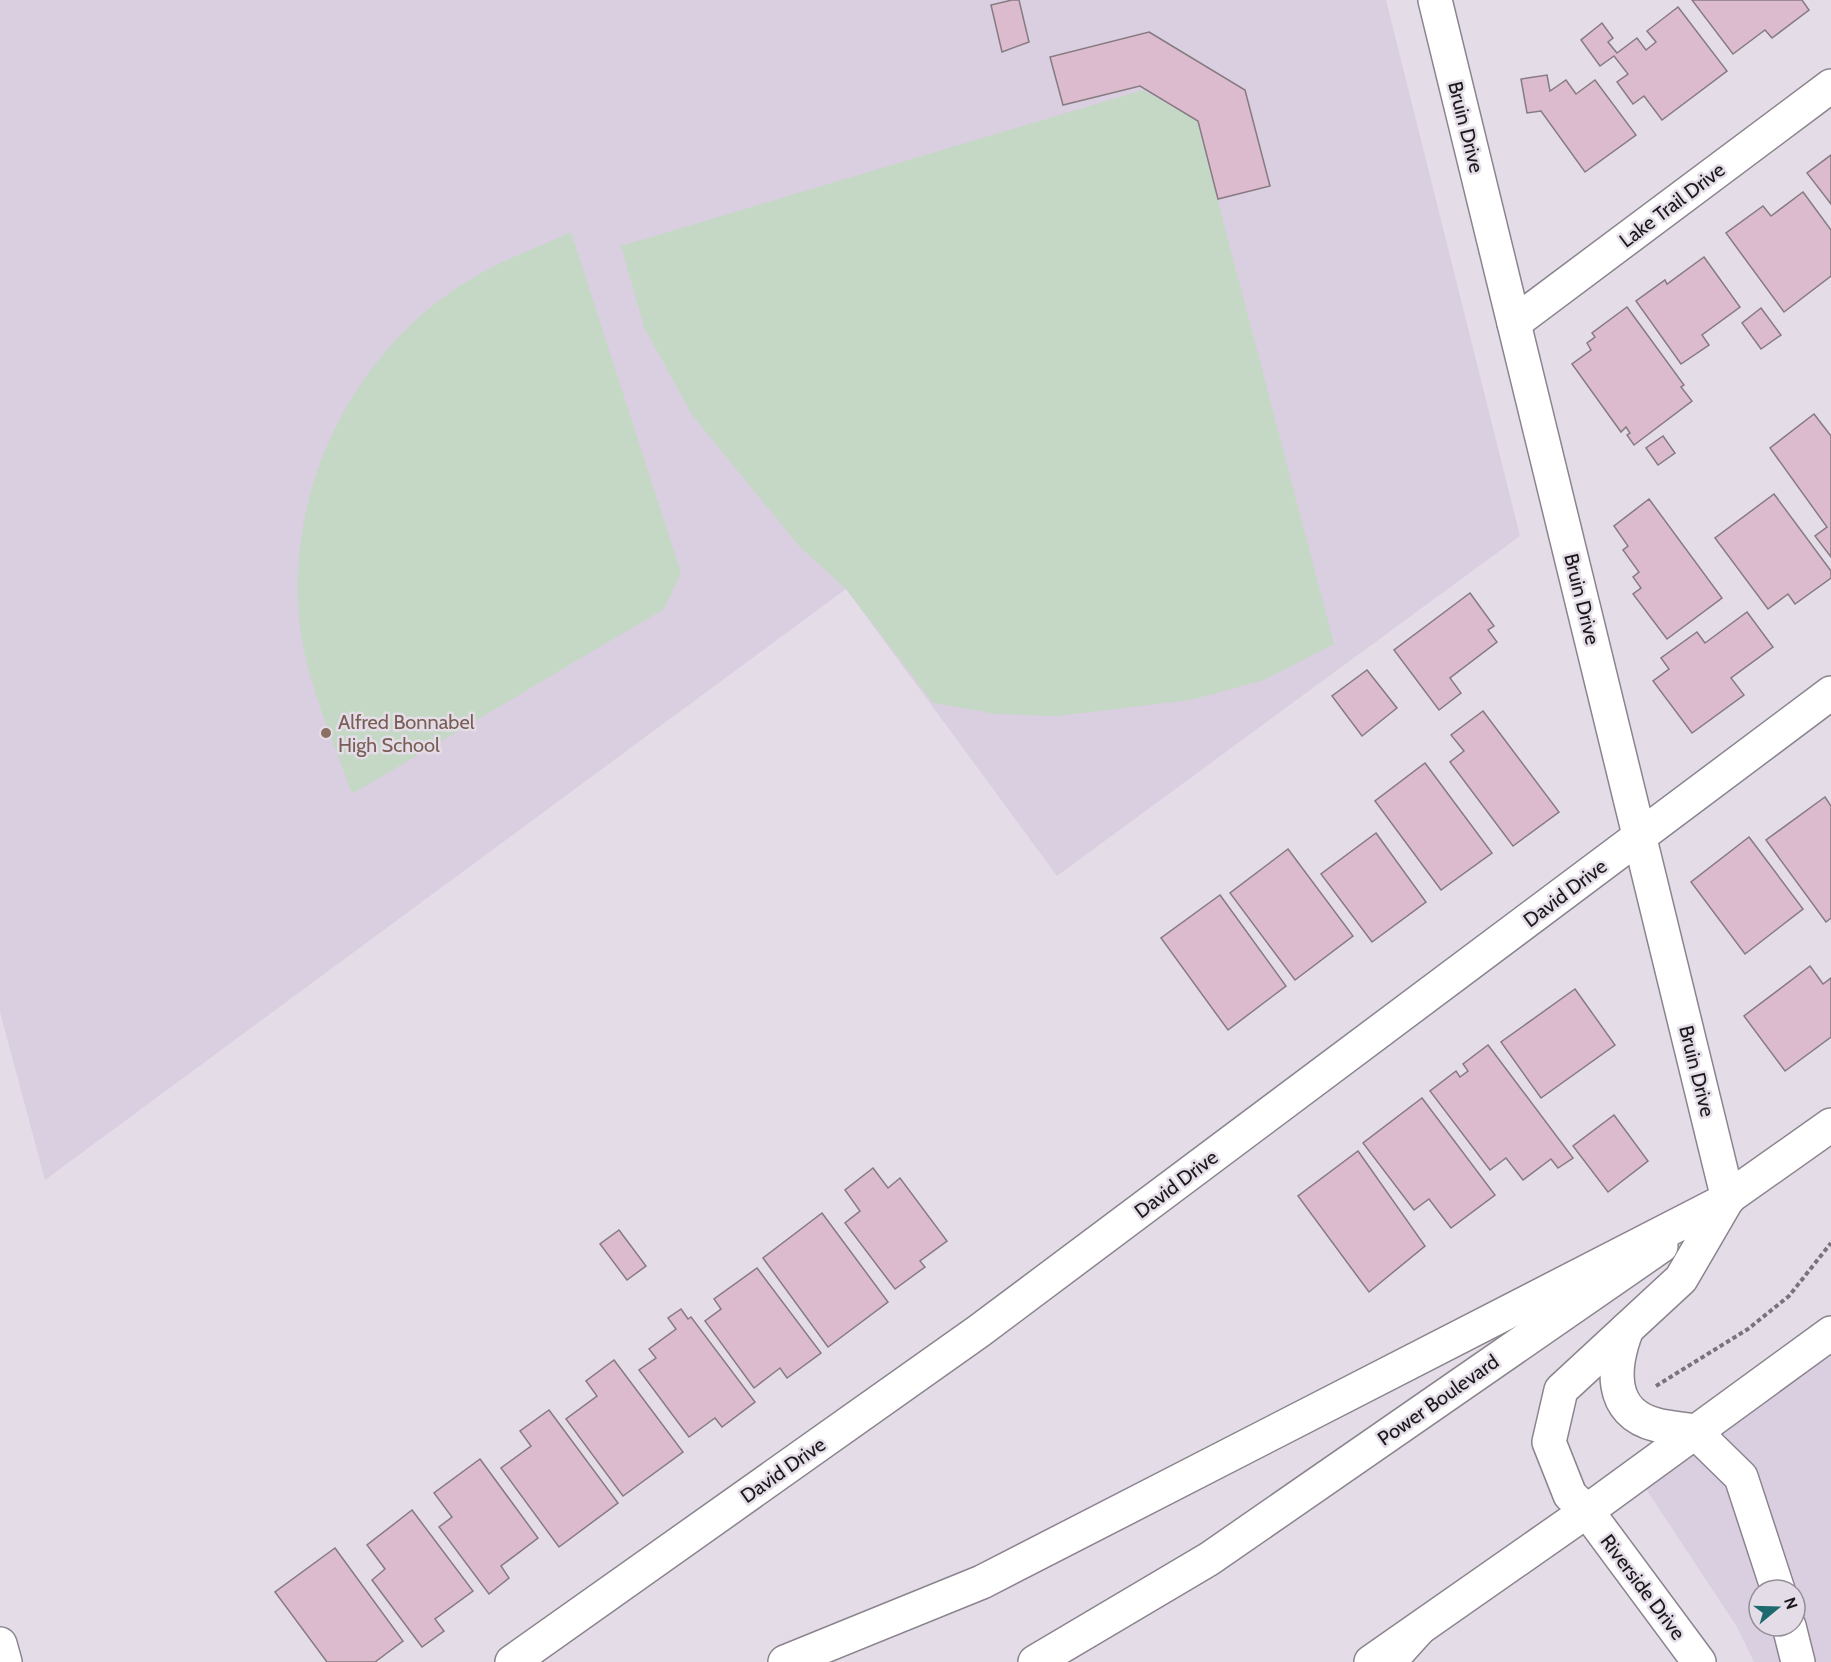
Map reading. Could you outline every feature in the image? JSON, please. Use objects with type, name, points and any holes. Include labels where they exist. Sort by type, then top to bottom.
[{"type":"main road","name":"Bruin Drive","points":[[1435,0],[1728,1199]]},
{"type":"main road","name":"Lake Trail Drive","points":[[1514,323],[1831,86]]},
{"type":"main road","name":"David Drive","points":[[512,1662],[980,1331],[1831,693]]},
{"type":"main road","name":"Power Boulevard","points":[[1035,1662],[1209,1559],[1831,1125]]},
{"type":"main road","name":"Riverside Drive","points":[[1699,1662],[1587,1511],[1570,1495],[1549,1442],[1561,1390],[1681,1279],[1728,1199]]},
{"type":"main road","points":[[785,1662],[982,1582],[1728,1199]]},
{"type":"main road","points":[[1628,1329],[1618,1353],[1615,1378],[1624,1403],[1638,1416],[1655,1425],[1694,1431],[1742,1477],[1774,1578]]},
{"type":"main road","points":[[1371,1662],[1587,1511],[1831,1333]]},
{"type":"main road","points":[[1389,1662],[1418,1630]]},
{"type":"main road","points":[[1792,1638],[1798,1662]]},
{"type":"main road","points":[[0,1644],[5,1662]]},
{"type":"path","points":[[1650,1389],[1757,1323],[1789,1296],[1831,1243]]},
{"type":"shaded area","name":"Alfred Bonnabel High School","points":[[0,0],[1386,0],[1520,536],[1057,876],[846,589],[45,1180],[0,1012]]},
{"type":"shaded area","points":[[1831,1350],[1831,1662],[1754,1662],[1737,1627],[1644,1486]]},
{"type":"green space","points":[[1143,90],[1197,121],[1334,644],[1264,680],[1191,700],[1057,716],[996,714],[933,703],[846,589],[799,546],[692,415],[644,327],[621,246]]},
{"type":"green space","points":[[571,232],[681,573],[664,609],[352,794],[316,694],[301,634],[298,582],[303,529],[315,478],[335,429],[361,383],[394,342],[432,306],[476,276]]},
{"type":"building","points":[[1019,0],[1029,42],[1002,52],[991,5]]},
{"type":"building","points":[[1692,0],[1802,0],[1809,10],[1772,38],[1765,30],[1733,54]]},
{"type":"building","points":[[1678,7],[1727,71],[1662,120],[1644,96],[1633,104],[1617,82],[1628,74],[1614,56],[1600,66],[1581,40],[1602,23],[1613,38],[1608,42],[1617,53],[1637,38],[1646,50],[1656,42],[1647,31]]},
{"type":"building","points":[[1149,32],[1245,90],[1270,186],[1218,199],[1198,121],[1140,86],[1063,105],[1050,57]]},
{"type":"building","points":[[1547,75],[1550,91],[1566,80],[1576,94],[1595,80],[1636,135],[1585,172],[1541,111],[1527,113],[1521,79]]},
{"type":"building","points":[[1831,155],[1831,204],[1807,173]]},
{"type":"building","points":[[1803,192],[1831,230],[1831,276],[1784,312],[1726,233],[1763,206],[1771,216]]},
{"type":"building","points":[[1704,257],[1740,307],[1702,335],[1709,345],[1681,364],[1636,301],[1665,280],[1667,284]]},
{"type":"building","points":[[1627,307],[1684,385],[1681,387],[1692,401],[1634,445],[1627,435],[1630,433],[1626,427],[1621,432],[1572,364],[1591,350],[1587,343],[1595,337],[1592,333]]},
{"type":"building","points":[[1761,308],[1781,335],[1761,349],[1742,323]]},
{"type":"building","points":[[1814,414],[1831,436],[1831,557],[1815,536],[1827,527],[1770,448]]},
{"type":"building","points":[[1663,436],[1675,453],[1658,465],[1646,448]]},
{"type":"building","points":[[1774,494],[1831,571],[1831,578],[1795,604],[1788,594],[1768,609],[1715,538]]},
{"type":"building","points":[[1649,499],[1722,598],[1667,639],[1633,594],[1641,588],[1633,577],[1639,572],[1623,550],[1628,546],[1614,526]]},
{"type":"building","points":[[1470,593],[1494,626],[1488,630],[1497,642],[1450,678],[1461,693],[1439,710],[1394,650]]},
{"type":"building","points":[[1747,612],[1773,647],[1731,678],[1744,695],[1692,733],[1653,681],[1669,669],[1661,658],[1697,632],[1705,643]]},
{"type":"building","points":[[1367,670],[1397,708],[1362,736],[1332,696]]},
{"type":"building","points":[[1483,711],[1559,812],[1513,846],[1450,762],[1464,751],[1451,735]]},
{"type":"building","points":[[1425,763],[1492,853],[1441,890],[1375,801]]},
{"type":"building","points":[[1825,797],[1831,806],[1831,918],[1826,922],[1766,840]]},
{"type":"building","points":[[1376,833],[1426,902],[1372,942],[1321,874]]},
{"type":"building","points":[[1749,837],[1803,909],[1745,954],[1691,882]]},
{"type":"building","points":[[1288,849],[1353,936],[1295,980],[1230,893]]},
{"type":"building","points":[[1220,895],[1286,986],[1228,1030],[1161,938]]},
{"type":"building","points":[[1810,966],[1823,984],[1831,978],[1831,1037],[1785,1071],[1744,1016]]},
{"type":"building","points":[[1575,989],[1615,1045],[1541,1098],[1501,1042]]},
{"type":"building","points":[[1488,1045],[1573,1158],[1558,1168],[1551,1159],[1523,1180],[1506,1158],[1490,1170],[1430,1091],[1456,1071],[1460,1077],[1468,1071],[1463,1064]]},
{"type":"building","points":[[1422,1098],[1495,1195],[1451,1228],[1429,1199],[1414,1210],[1363,1143]]},
{"type":"building","points":[[1614,1115],[1648,1161],[1608,1192],[1573,1146]]},
{"type":"building","points":[[1358,1151],[1425,1246],[1369,1292],[1298,1196]]},
{"type":"building","points":[[873,1168],[888,1188],[900,1178],[947,1241],[920,1261],[925,1267],[895,1289],[845,1223],[860,1211],[845,1190]]},
{"type":"building","points":[[822,1213],[888,1302],[828,1347],[763,1258]]},
{"type":"building","points":[[619,1230],[646,1266],[627,1280],[600,1244]]},
{"type":"building","points":[[757,1268],[821,1353],[787,1378],[780,1368],[754,1388],[705,1321],[721,1309],[714,1299]]},
{"type":"building","points":[[681,1309],[688,1319],[691,1317],[755,1402],[722,1427],[715,1418],[689,1437],[639,1370],[656,1358],[649,1349],[676,1329],[668,1318]]},
{"type":"building","points":[[614,1360],[683,1452],[623,1496],[566,1419],[597,1396],[586,1381]]},
{"type":"building","points":[[549,1410],[618,1503],[559,1547],[501,1468],[531,1446],[520,1431]]},
{"type":"building","points":[[480,1459],[538,1538],[501,1566],[509,1578],[489,1594],[439,1527],[452,1517],[434,1493]]},
{"type":"building","points":[[412,1510],[473,1591],[435,1619],[444,1631],[422,1647],[372,1580],[385,1569],[367,1545]]},
{"type":"building","points":[[335,1548],[403,1641],[375,1662],[327,1662],[275,1592]]},
{"type":"place","name":"Alfred Bonnabel High School","points":[[326,733]]}]
